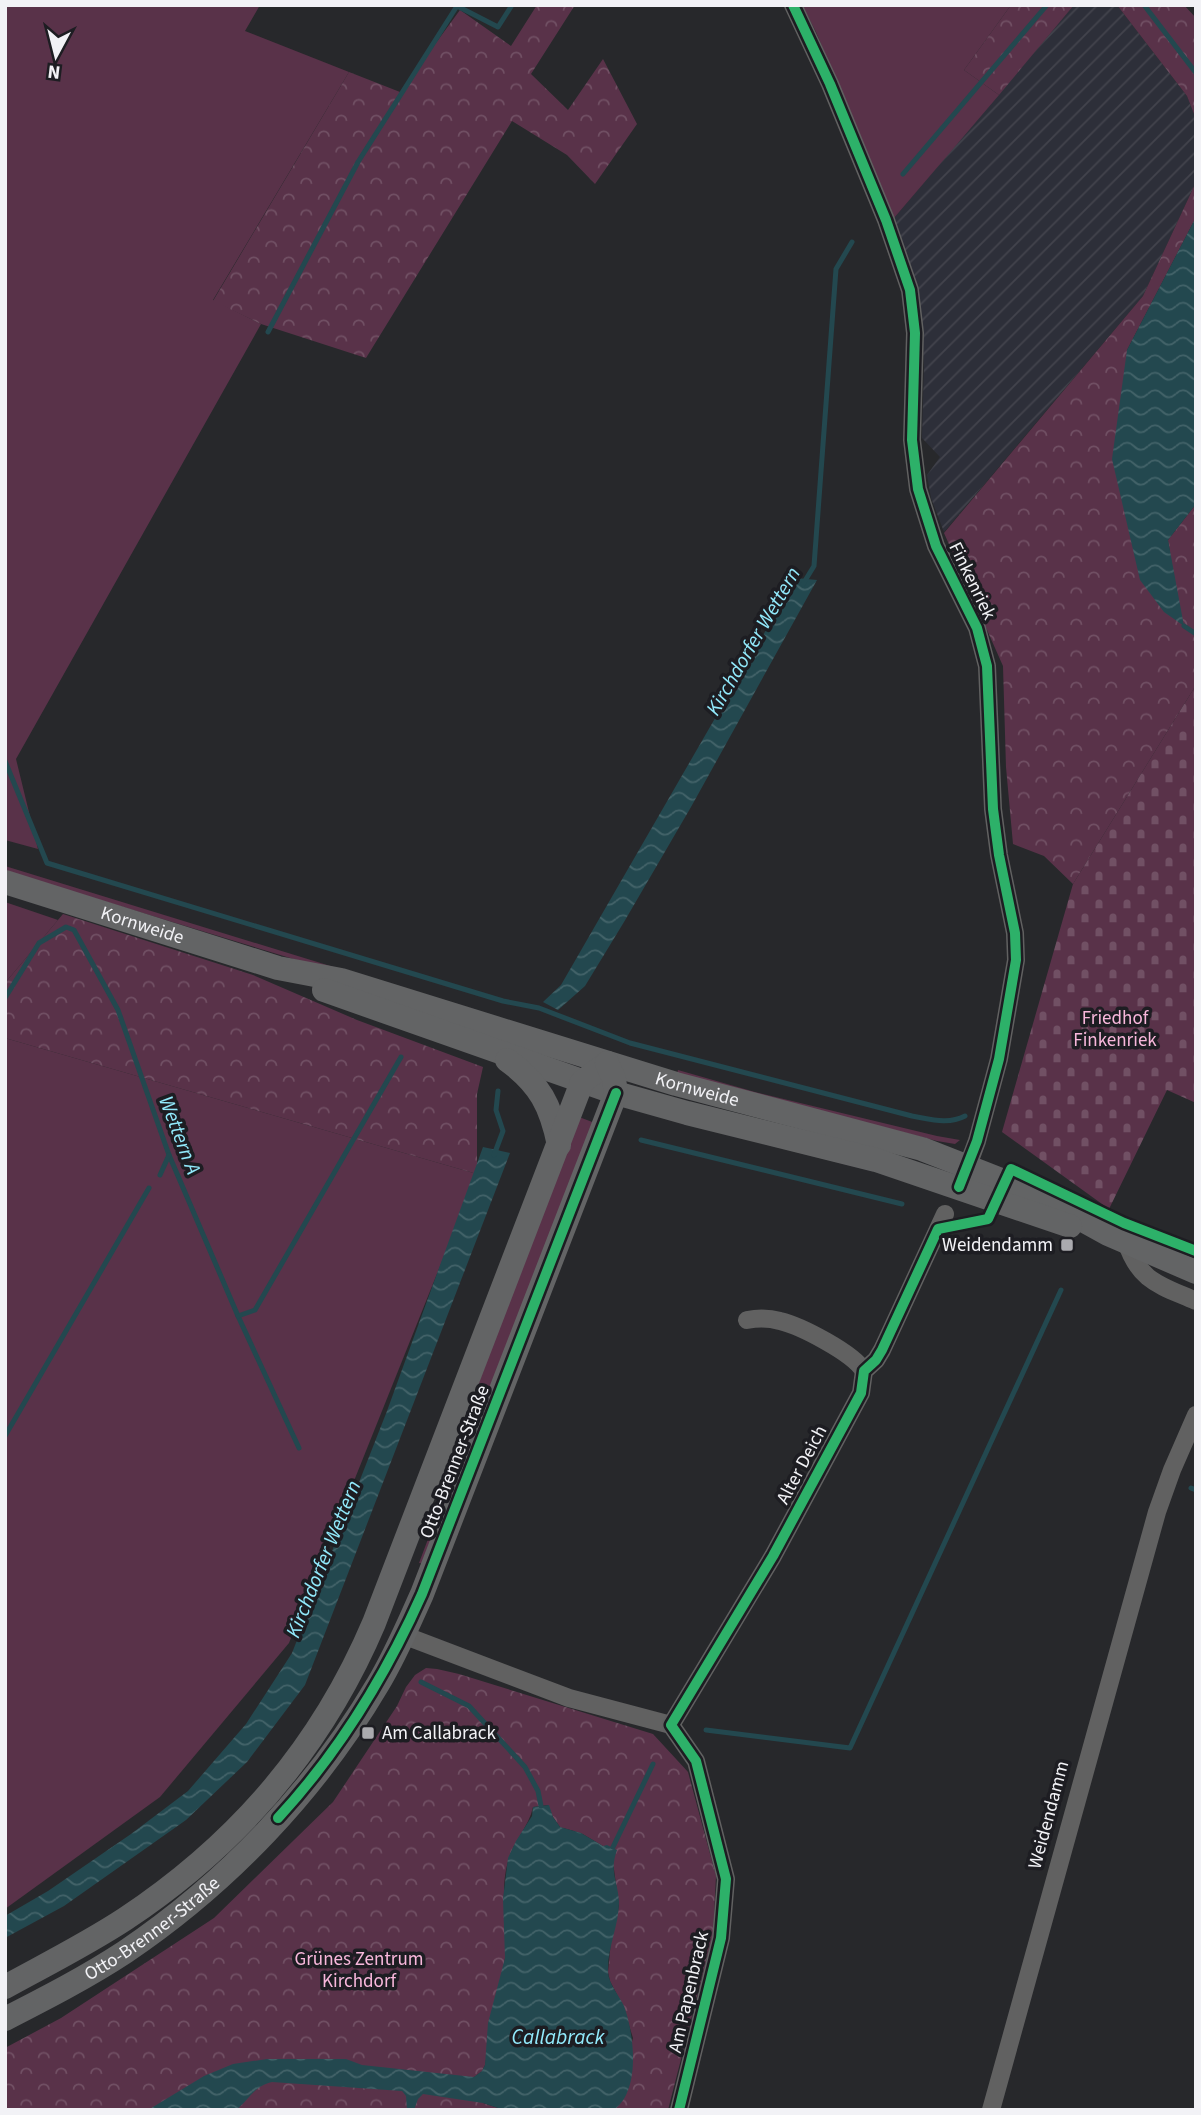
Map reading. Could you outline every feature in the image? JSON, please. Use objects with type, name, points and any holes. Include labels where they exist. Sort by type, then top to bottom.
[{"type":"main road","name":"Kornweide","points":[[5,882],[278,968],[341,980],[676,1084],[898,1142],[963,1176],[1074,1227],[1117,1237],[1196,1272]]},
{"type":"main road","name":"Kornweide","points":[[278,968],[338,996],[616,1093],[855,1154],[963,1176]]},
{"type":"main road","points":[[492,1049],[519,1069],[544,1097],[552,1114],[559,1145]]},
{"type":"main road","points":[[582,1082],[607,1063],[614,1079],[616,1093]]},
{"type":"main road","name":"Otto-Brenner-Straße","points":[[5,1987],[125,1919],[183,1877],[242,1823],[291,1769],[313,1739],[355,1666],[374,1623],[582,1082]]},
{"type":"main road","name":"Otto-Brenner-Straße","points":[[5,2019],[124,1953],[175,1916],[224,1874],[318,1773],[365,1706],[403,1635],[432,1569],[616,1093]]},
{"type":"main road","points":[[374,1623],[403,1635]]},
{"type":"street","name":"Finkenriek","points":[[793,5],[830,84],[886,220],[907,282],[913,304],[915,332],[912,440],[918,489],[936,546],[977,628],[987,666],[994,819],[1015,933],[1016,960],[1005,1034],[977,1141],[963,1176]]},
{"type":"street","name":"Alter Deich","points":[[671,1725],[773,1556],[860,1393],[864,1371],[882,1350],[945,1214]]},
{"type":"street","points":[[1117,1237],[1145,1276],[1196,1301]]},
{"type":"street","points":[[747,1320],[756,1318],[782,1321],[847,1352],[858,1361],[864,1371]]},
{"type":"street","name":"Weidendamm","points":[[991,2110],[1157,1512],[1196,1415]]},
{"type":"street","points":[[403,1635],[569,1698],[671,1725]]},
{"type":"street","name":"Am Papenbrack","points":[[671,1725],[696,1761],[726,1878],[721,1938],[679,2110]]},
{"type":"shaded area","points":[[1074,5],[1117,5],[1187,96],[1196,119],[1196,182],[1143,296],[944,532],[931,498],[927,475],[940,457],[922,438],[924,365],[920,306],[894,218]]},
{"type":"green space","points":[[5,5],[260,5],[245,31],[349,72],[213,300],[261,324],[16,759],[38,849],[5,840]]},
{"type":"green space","points":[[537,5],[575,5],[531,74],[568,110],[603,59],[637,124],[595,184],[567,155],[512,121],[366,358],[261,324],[213,301],[349,72],[400,92],[460,10],[511,46]]},
{"type":"green space","points":[[802,5],[1011,5],[964,70],[999,95],[894,218],[816,32]]},
{"type":"green space","points":[[1011,5],[1074,5],[999,95],[964,70]]},
{"type":"green space","points":[[1117,5],[1184,5],[1196,18],[1196,119],[1187,96]]},
{"type":"green space","points":[[1196,182],[1196,217],[1127,350],[1173,572],[1168,540],[1196,504],[1196,685],[1073,884],[1044,856],[1013,844],[1006,767],[1003,666],[944,533],[1143,296]]},
{"type":"green space","name":"Friedhof Finkenriek","points":[[1196,685],[1196,1103],[1167,1090],[1109,1209],[1002,1132],[1073,884]]},
{"type":"green space","points":[[5,866],[558,1036],[467,1012],[5,871]]},
{"type":"green space","points":[[5,902],[58,920],[5,983]]},
{"type":"green space","points":[[63,914],[253,975],[357,1020],[483,1067],[477,1094],[477,1174],[5,1038],[5,983]]},
{"type":"green space","points":[[5,1038],[477,1174],[289,1643],[160,1797],[5,1909]]},
{"type":"green space","points":[[678,1070],[755,1092],[960,1140],[955,1144],[937,1141],[677,1074]]},
{"type":"green space","points":[[579,1117],[595,1123],[425,1564],[419,1563],[462,1449],[474,1395]]},
{"type":"green space","name":"Grünes Zentrum Kirchdorf","points":[[426,1668],[459,1674],[653,1734],[688,1772],[716,1876],[713,1934],[668,2110],[613,2110],[633,2038],[608,1972],[611,1941],[619,1906],[613,1862],[603,1846],[581,1833],[560,1827],[548,1805],[533,1807],[508,1861],[504,1885],[506,1946],[503,1971],[485,2065],[474,2077],[483,2103],[504,2110],[5,2110],[5,2048],[61,2018],[214,1918],[333,1802],[397,1706],[406,1687],[415,1675]]},
{"type":"water","points":[[1196,217],[1196,504],[1168,540],[1184,626],[1164,612],[1140,580],[1112,459],[1127,350]]},
{"type":"water","points":[[796,578],[817,580],[624,922],[585,986],[558,1010],[543,1002],[561,985]]},
{"type":"water","points":[[483,1147],[510,1153],[305,1685],[247,1762],[186,1820],[64,1906],[5,1938],[5,1916],[48,1891],[188,1791],[246,1724],[292,1653],[387,1411]]},
{"type":"water","name":"Callabrack","points":[[549,1805],[560,1827],[581,1833],[603,1846],[617,1850],[614,1871],[619,1902],[608,1972],[628,2017],[633,2060],[629,2088],[615,2109],[504,2110],[483,2103],[423,2094],[414,2110],[407,2110],[406,2096],[402,2091],[272,2082],[256,2090],[236,2110],[148,2110],[204,2076],[233,2064],[267,2059],[346,2059],[362,2065],[474,2077],[482,2071],[485,2065],[488,2023],[505,1958],[503,1899],[508,1858],[532,1816],[533,1807]]},
{"type":"waterway","points":[[268,332],[358,162],[457,6],[498,27],[512,5]]},
{"type":"waterway","name":"Kirchdorfer Wettern","points":[[903,174],[1047,5]]},
{"type":"waterway","points":[[1144,5],[1196,73]]},
{"type":"waterway","name":"Kirchdorfer Wettern","points":[[803,584],[814,566],[836,269],[852,242]]},
{"type":"waterway","points":[[1184,626],[1196,634]]},
{"type":"waterway","points":[[5,761],[47,863],[503,1001],[539,1008],[630,1043],[912,1116],[946,1121],[965,1116]]},
{"type":"waterway","name":"Wettern A","points":[[5,998],[39,943],[66,927],[74,930],[118,1010],[169,1155],[238,1316],[299,1448]]},
{"type":"waterway","points":[[238,1316],[255,1310],[401,1057]]},
{"type":"waterway","name":"Kirchdorfer Wettern","points":[[494,1155],[503,1131],[496,1110],[498,1091]]},
{"type":"waterway","points":[[641,1140],[902,1204]]},
{"type":"waterway","points":[[160,1175],[169,1155]]},
{"type":"waterway","points":[[5,1436],[149,1188]]},
{"type":"waterway","points":[[706,1730],[850,1748],[1061,1290]]},
{"type":"waterway","points":[[1191,1488],[1196,1490]]},
{"type":"waterway","points":[[421,1682],[469,1706],[525,1767],[538,1791],[541,1806]]},
{"type":"waterway","points":[[613,1847],[653,1764]]},
{"type":"cycle path","points":[[793,5],[830,84],[886,220],[910,290],[915,333],[912,440],[918,489],[936,546],[977,628],[987,666],[993,809],[999,855],[1015,933],[1016,960],[999,1059],[977,1141],[959,1187]]},
{"type":"cycle path","points":[[278,1818],[341,1740],[377,1684],[408,1625],[616,1093]]},
{"type":"cycle path","points":[[679,2110],[721,1938],[726,1879],[696,1761],[671,1725],[773,1556],[861,1393],[864,1371],[882,1350],[938,1229],[988,1219],[1011,1169],[1124,1223],[1196,1251]]},
{"type":"place","name":"Weidendamm","points":[[1067,1245]]},
{"type":"place","name":"Am Callabrack","points":[[368,1733]]}]
